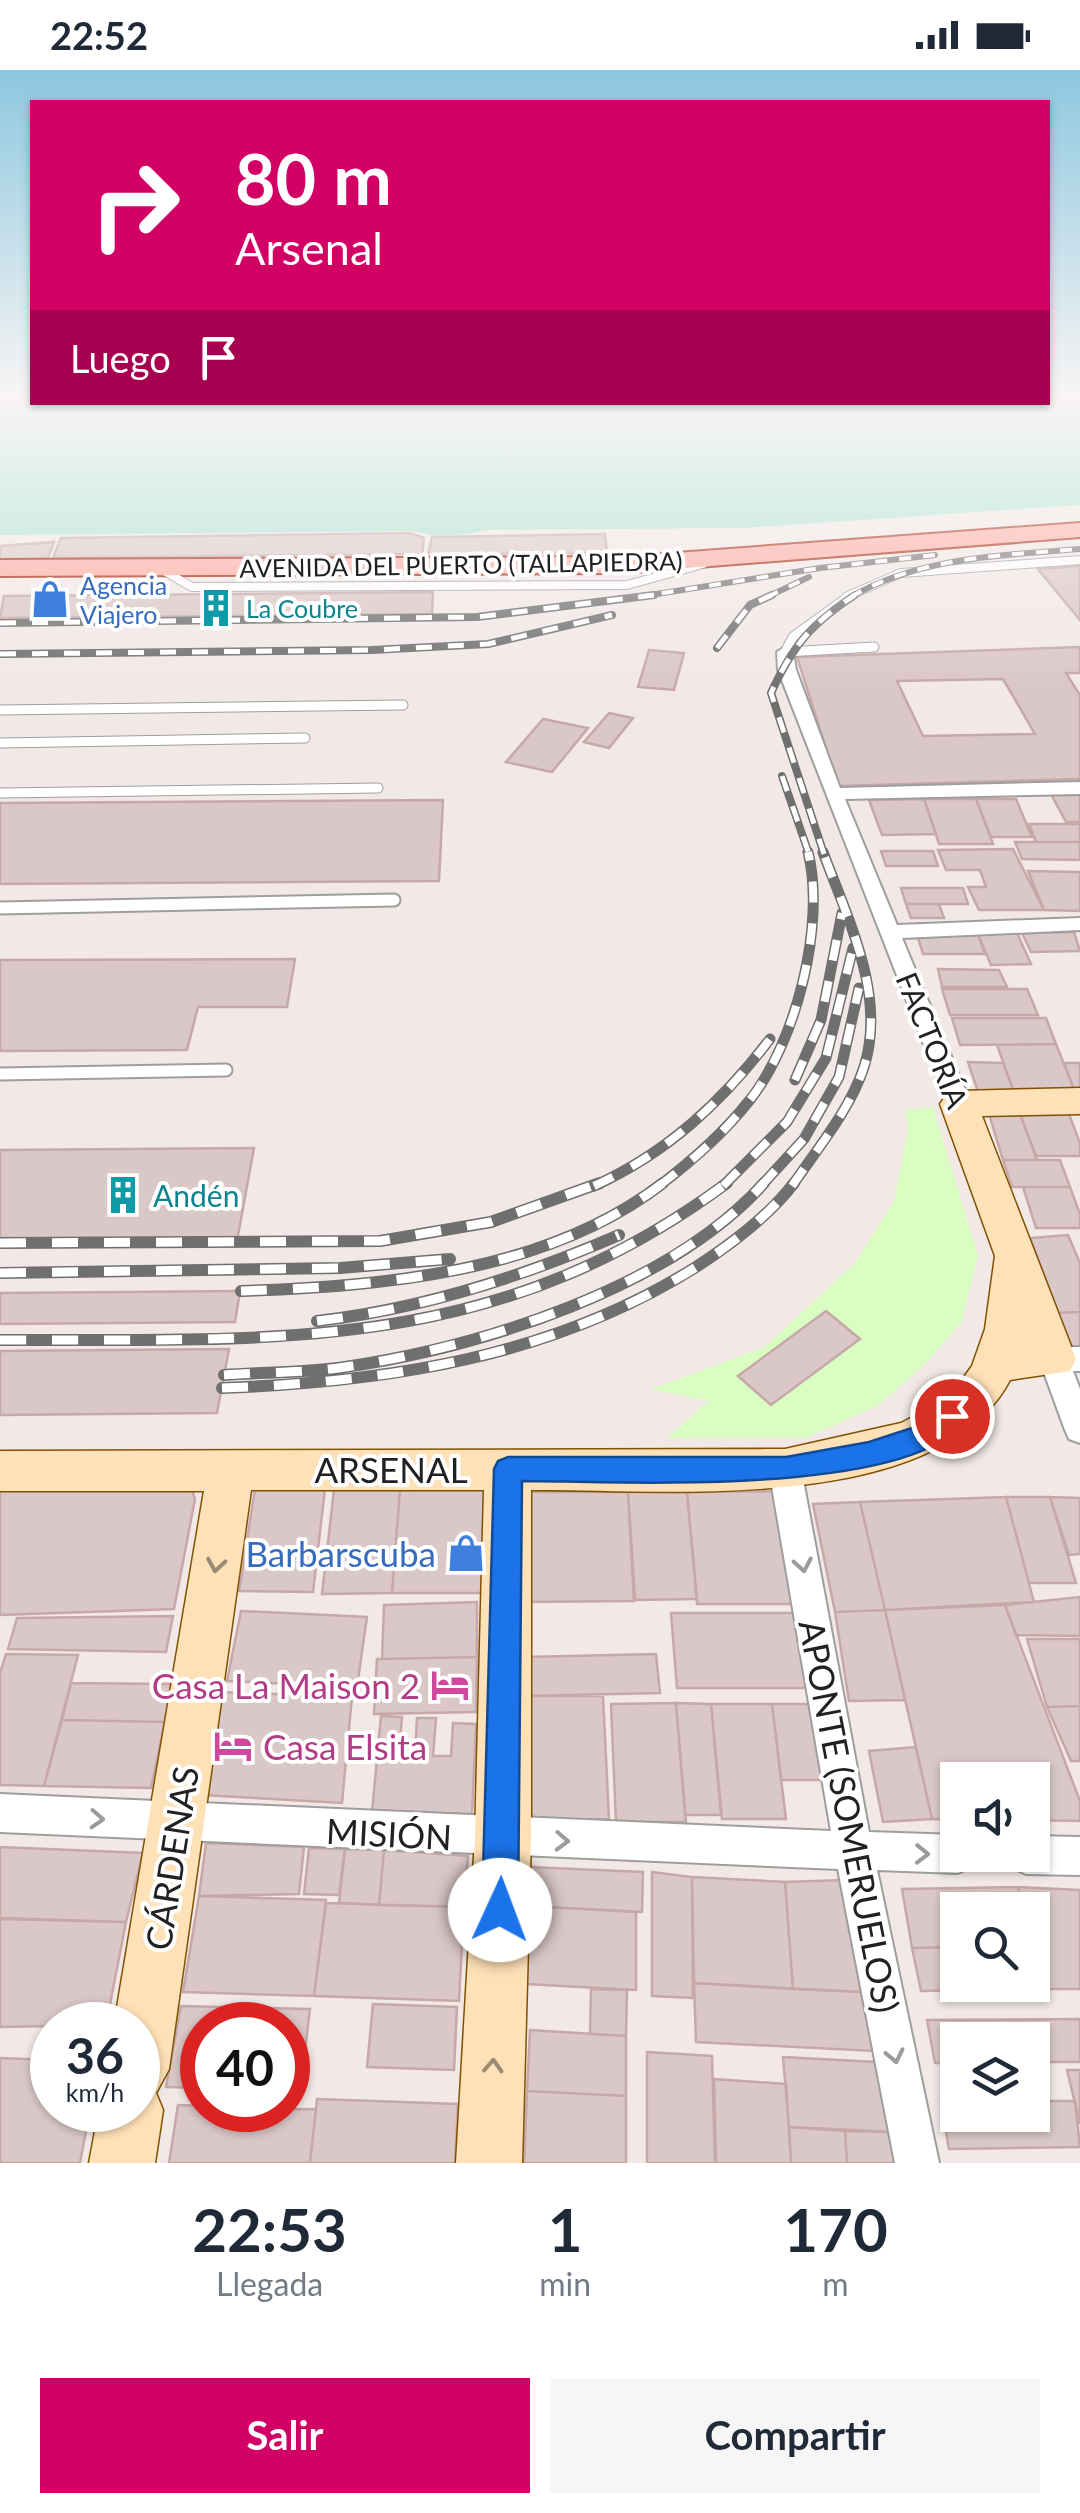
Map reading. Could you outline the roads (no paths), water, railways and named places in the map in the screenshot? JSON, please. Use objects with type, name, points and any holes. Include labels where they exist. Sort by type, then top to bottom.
[{"type":"main road","name":"AVENIDA DEL PUERTO (TALLAPIEDRA)","points":[[150,568],[528,567],[720,558],[1080,530]]},
{"type":"main road","points":[[0,568],[150,568]]},
{"type":"main road","points":[[0,585],[150,568]]},
{"type":"street","name":"FACTORÍA","points":[[785,652],[833,794],[960,1104],[1016,1255],[1067,1359],[1080,1430]]},
{"type":"street","points":[[833,794],[1080,788]]},
{"type":"street","points":[[889,932],[1080,924]]},
{"type":"street","points":[[960,1104],[1080,1101]]},
{"type":"street","name":"ARSENAL","points":[[0,1472],[786,1469],[869,1454],[930,1434],[974,1397],[996,1364],[1004,1342],[1016,1255]]},
{"type":"street","points":[[996,1364],[1067,1359]]},
{"type":"street","name":"CÁRDENAS","points":[[149,2002],[231,1469]]},
{"type":"street","points":[[489,2163],[503,1838],[508,1469]]},
{"type":"street","name":"APONTE (SOMERUELOS)","points":[[786,1469],[854,1853],[917,2163]]},
{"type":"street","name":"MISIÓN","points":[[0,1813],[177,1824],[940,1854]]},
{"type":"street","points":[[1050,1855],[1080,1856]]},
{"type":"street","points":[[122,2163],[127,2132]]},
{"type":"lane","points":[[150,568],[192,587],[626,584],[720,558]]},
{"type":"lane","points":[[874,647],[785,652],[792,637],[846,597],[901,573],[1080,560]]},
{"type":"lane","points":[[0,710],[403,705]]},
{"type":"lane","points":[[0,743],[304,738]]},
{"type":"lane","points":[[0,793],[378,788]]},
{"type":"lane","points":[[0,908],[394,900]]},
{"type":"lane","points":[[0,1074],[226,1070]]},
{"type":"railway","points":[[855,595],[904,573],[962,560],[1080,549]]},
{"type":"railway","points":[[638,597],[820,568],[935,555]]},
{"type":"railway","points":[[767,597],[809,577]]},
{"type":"railway","points":[[638,597],[654,595]]},
{"type":"railway","points":[[717,648],[750,605],[772,595]]},
{"type":"railway","points":[[824,854],[771,693],[805,637],[855,595]]},
{"type":"railway","points":[[851,597],[855,595]]},
{"type":"railway","points":[[0,623],[477,617],[638,597]]},
{"type":"railway","points":[[0,654],[372,650],[488,644],[612,615]]},
{"type":"railway","points":[[782,776],[809,854]]},
{"type":"railway","points":[[661,1184],[739,1113],[766,1077],[781,1048],[810,947],[813,881],[808,852]]},
{"type":"railway","points":[[792,1186],[850,1099],[870,1040],[871,1012],[861,957],[823,852]]},
{"type":"railway","points":[[795,1080],[821,1020],[842,913]]},
{"type":"railway","points":[[724,1185],[787,1122],[826,1058],[853,948]]},
{"type":"railway","points":[[762,1185],[804,1139],[839,1077],[859,988]]},
{"type":"railway","points":[[594,1186],[646,1158],[691,1124],[733,1084],[770,1039]]},
{"type":"railway","points":[[0,1243],[380,1241],[491,1222],[600,1183]]},
{"type":"railway","points":[[222,1388],[407,1371],[468,1359],[585,1323],[696,1267],[761,1218],[794,1183]]},
{"type":"railway","points":[[241,1291],[350,1285],[461,1269],[568,1237],[617,1213],[661,1184]]},
{"type":"railway","points":[[0,1340],[289,1336],[378,1326],[466,1308],[553,1280],[640,1239],[724,1185]]},
{"type":"railway","points":[[224,1375],[345,1367],[455,1345],[513,1328],[626,1282],[678,1253],[725,1220],[762,1185]]},
{"type":"railway","points":[[317,1321],[433,1300],[546,1264],[619,1235]]},
{"type":"railway","points":[[0,1273],[340,1268],[450,1259]]},
{"type":"place","name":"Agencia Viajero","points":[[50,599]]},
{"type":"place","name":"La Coubre","points":[[216,608]]},
{"type":"place","name":"Andén","points":[[123,1195]]},
{"type":"place","name":"Barbarscuba","points":[[466,1553]]},
{"type":"place","name":"Casa La Maison 2","points":[[450,1685]]},
{"type":"place","name":"Casa Elsita","points":[[233,1746]]}]
